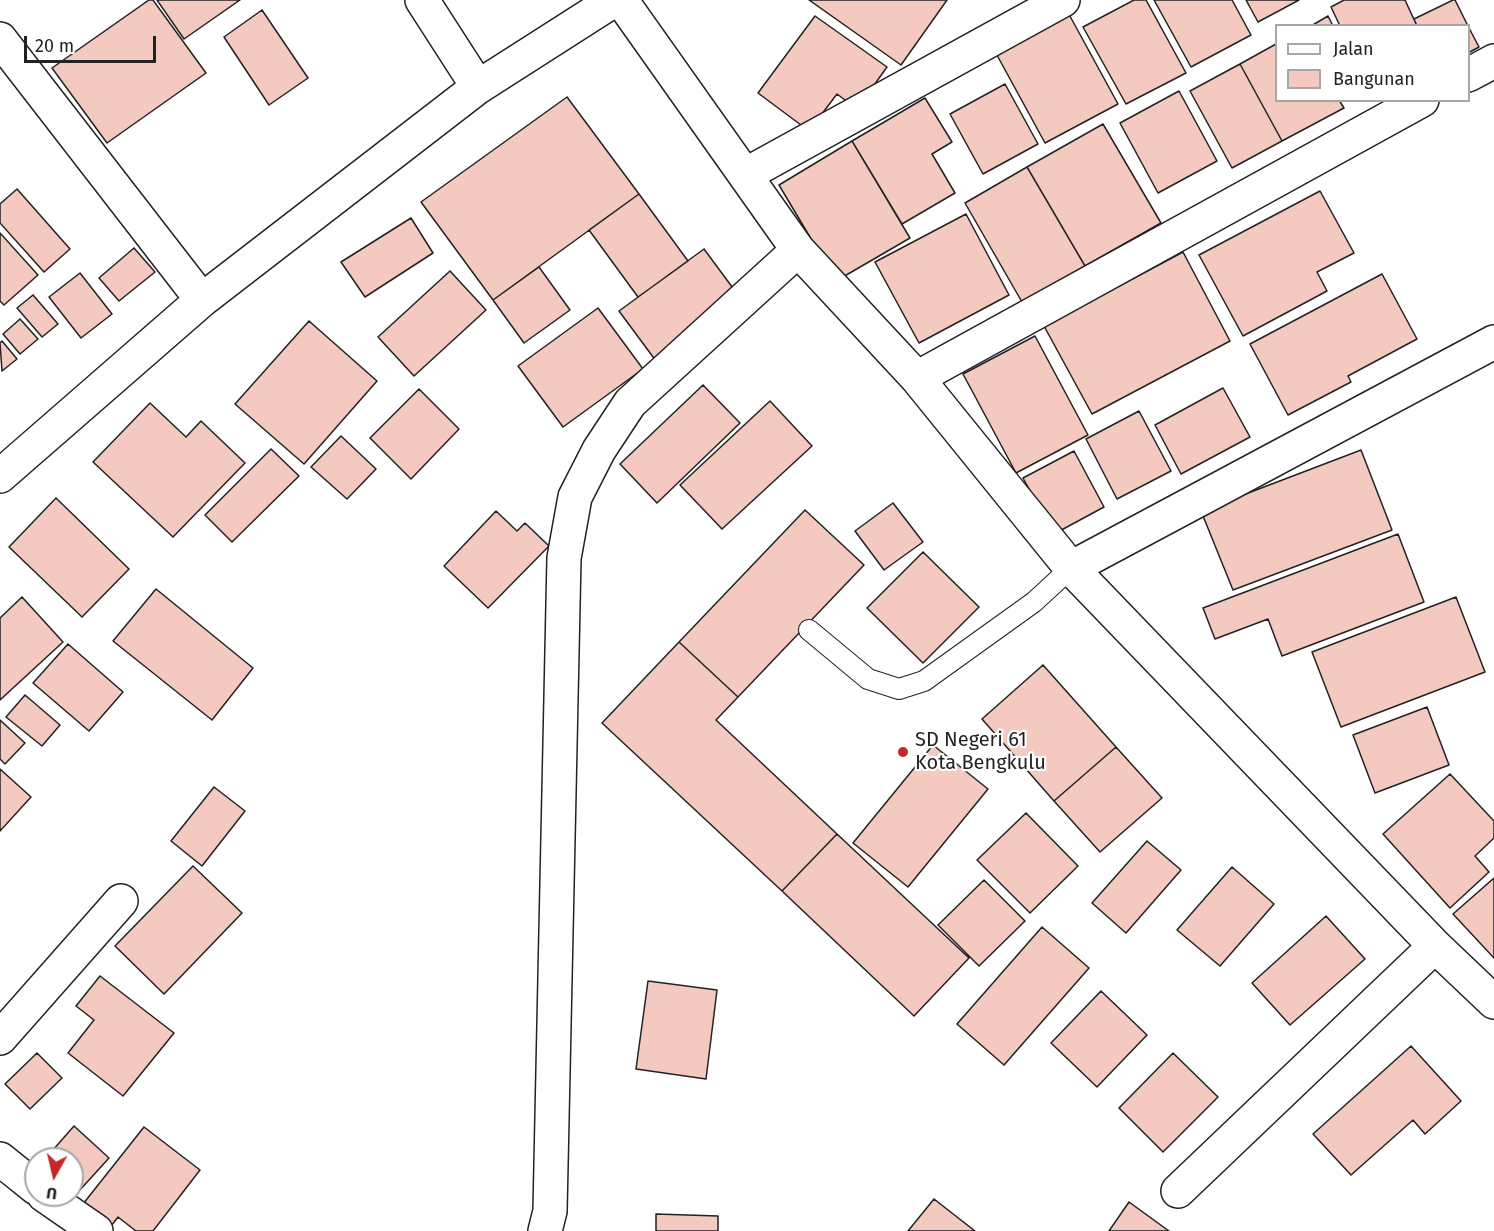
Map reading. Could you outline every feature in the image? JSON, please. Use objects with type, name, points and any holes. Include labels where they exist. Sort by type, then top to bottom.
[{"type":"street","points":[[422,0],[478,87]]},
{"type":"street","points":[[5,460],[202,300],[478,87],[614,0]]},
{"type":"street","points":[[621,0],[798,250],[917,378],[1071,568],[1436,946],[1494,1002]]},
{"type":"street","points":[[745,175],[1063,0]]},
{"type":"street","points":[[0,39],[202,300]]},
{"type":"street","points":[[1470,74],[1494,61]]},
{"type":"street","points":[[917,378],[1418,102]]},
{"type":"street","points":[[524,1231],[548,1221],[564,558],[575,497],[599,450],[630,403],[798,250]]},
{"type":"street","points":[[1071,568],[1494,342]]},
{"type":"street","points":[[0,1038],[121,902]]},
{"type":"street","points":[[1178,1191],[1436,946]]},
{"type":"street","points":[[0,1159],[24,1178]]},
{"type":"street","points":[[61,1207],[96,1231]]},
{"type":"lane","points":[[809,630],[868,679],[899,689],[924,681],[1034,602],[1071,568]]},
{"type":"building","points":[[149,0],[153,0],[206,73],[107,143],[52,68]]},
{"type":"building","points":[[157,0],[240,0],[184,39]]},
{"type":"building","points":[[809,0],[947,0],[901,65]]},
{"type":"building","points":[[1134,0],[1146,0],[1186,73],[1126,104],[1083,27]]},
{"type":"building","points":[[1154,0],[1232,0],[1251,35],[1191,67]]},
{"type":"building","points":[[1246,0],[1299,0],[1258,22]]},
{"type":"building","points":[[1344,0],[1405,0],[1416,24],[1339,24],[1331,7]]},
{"type":"building","points":[[1455,0],[1467,24],[1416,24],[1414,19]]},
{"type":"building","points":[[1065,7],[1118,104],[1045,143],[992,46]]},
{"type":"building","points":[[262,10],[308,78],[269,105],[224,37]]},
{"type":"building","points":[[815,16],[887,67],[857,109],[837,94],[809,131],[758,93]]},
{"type":"building","points":[[1328,16],[1332,24],[1314,24]]},
{"type":"building","points":[[1470,30],[1479,47],[1470,52]]},
{"type":"building","points":[[1275,45],[1275,102],[1340,102],[1344,108],[1282,141],[1240,64]]},
{"type":"building","points":[[1240,64],[1282,141],[1232,168],[1190,91]]},
{"type":"building","points":[[1005,84],[1038,144],[983,174],[950,114]]},
{"type":"building","points":[[1179,91],[1217,161],[1158,193],[1120,123]]},
{"type":"building","points":[[567,97],[639,194],[493,300],[421,202]]},
{"type":"building","points":[[925,98],[952,142],[932,154],[955,193],[902,224],[852,141]]},
{"type":"building","points":[[1103,124],[1161,223],[1085,266],[1027,167]]},
{"type":"building","points":[[852,141],[910,238],[836,281],[779,185]]},
{"type":"building","points":[[1027,167],[1085,266],[1022,302],[965,203]]},
{"type":"building","points":[[17,189],[70,249],[44,272],[0,223],[0,204]]},
{"type":"building","points":[[1320,191],[1354,253],[1317,272],[1327,291],[1243,336],[1199,255]]},
{"type":"building","points":[[639,194],[688,261],[638,297],[589,230]]},
{"type":"building","points":[[966,214],[1009,295],[919,343],[875,262]]},
{"type":"building","points":[[411,218],[433,253],[365,297],[341,262]]},
{"type":"building","points":[[0,233],[38,275],[4,305],[0,301]]},
{"type":"building","points":[[134,248],[155,272],[119,301],[99,278]]},
{"type":"building","points":[[704,249],[741,299],[656,361],[619,311]]},
{"type":"building","points":[[1183,252],[1230,341],[1092,414],[1044,326]]},
{"type":"building","points":[[539,267],[570,310],[524,343],[493,300]]},
{"type":"building","points":[[450,271],[486,310],[414,376],[378,337]]},
{"type":"building","points":[[80,273],[112,314],[81,338],[49,297]]},
{"type":"building","points":[[1382,274],[1417,339],[1348,376],[1351,382],[1288,415],[1250,344]]},
{"type":"building","points":[[33,295],[58,324],[42,337],[17,308]]},
{"type":"building","points":[[598,308],[643,369],[563,427],[518,366]]},
{"type":"building","points":[[20,319],[38,339],[20,354],[3,334]]},
{"type":"building","points":[[309,321],[377,381],[304,464],[235,404]]},
{"type":"building","points":[[1035,336],[1088,435],[1016,473],[963,374]]},
{"type":"building","points":[[2,341],[17,359],[2,371],[0,343]]},
{"type":"building","points":[[703,385],[740,423],[657,503],[620,464]]},
{"type":"building","points":[[1223,388],[1250,437],[1181,474],[1155,425]]},
{"type":"building","points":[[419,389],[459,429],[411,479],[370,438]]},
{"type":"building","points":[[770,401],[812,446],[722,529],[680,485]]},
{"type":"building","points":[[150,403],[186,437],[201,421],[245,463],[173,537],[93,462]]},
{"type":"building","points":[[1139,411],[1171,471],[1117,499],[1086,439]]},
{"type":"building","points":[[341,436],[376,469],[347,499],[311,467]]},
{"type":"building","points":[[271,449],[299,476],[232,542],[205,515]]},
{"type":"building","points":[[1361,450],[1392,530],[1233,590],[1201,511]]},
{"type":"building","points":[[1074,451],[1104,507],[1054,534],[1023,478]]},
{"type":"building","points":[[56,498],[129,569],[82,617],[9,547]]},
{"type":"building","points":[[893,503],[923,542],[884,570],[855,531]]},
{"type":"building","points":[[805,510],[864,565],[738,697],[679,642]]},
{"type":"building","points":[[496,511],[517,531],[525,523],[549,546],[488,608],[444,566]]},
{"type":"building","points":[[1398,534],[1424,602],[1282,656],[1268,619],[1215,639],[1203,608]]},
{"type":"building","points":[[923,552],[979,607],[923,663],[867,608]]},
{"type":"building","points":[[156,589],[253,668],[212,720],[113,641]]},
{"type":"building","points":[[22,597],[63,642],[0,700],[0,618]]},
{"type":"building","points":[[1456,597],[1485,672],[1341,727],[1312,652]]},
{"type":"building","points":[[679,642],[738,697],[716,720],[837,834],[782,891],[602,723]]},
{"type":"building","points":[[68,644],[123,692],[89,731],[33,683]]},
{"type":"building","points":[[1043,665],[1116,747],[1054,801],[982,719]]},
{"type":"building","points":[[25,695],[60,725],[42,746],[6,717]]},
{"type":"building","points":[[1427,707],[1449,765],[1375,793],[1353,735]]},
{"type":"building","points":[[0,720],[25,743],[5,764],[0,759]]},
{"type":"building","points":[[933,745],[988,789],[908,887],[853,843]]},
{"type":"building","points":[[1116,747],[1162,798],[1100,852],[1054,801]]},
{"type":"building","points":[[0,769],[31,797],[0,831]]},
{"type":"building","points":[[1450,774],[1494,821],[1494,838],[1475,856],[1489,872],[1450,908],[1383,834]]},
{"type":"building","points":[[214,787],[245,811],[202,866],[171,841]]},
{"type":"building","points":[[1026,813],[1078,866],[1030,913],[977,860]]},
{"type":"building","points":[[837,834],[969,958],[914,1016],[782,891]]},
{"type":"building","points":[[1147,841],[1181,870],[1126,933],[1092,903]]},
{"type":"building","points":[[193,866],[242,913],[164,994],[115,946]]},
{"type":"building","points":[[1232,867],[1274,904],[1220,966],[1177,930]]},
{"type":"building","points":[[1494,878],[1494,958],[1453,914]]},
{"type":"building","points":[[984,880],[1025,921],[979,966],[938,925]]},
{"type":"building","points":[[1326,916],[1365,959],[1290,1025],[1252,983]]},
{"type":"building","points":[[1042,927],[1089,968],[1004,1065],[957,1024]]},
{"type":"building","points":[[100,976],[174,1033],[123,1096],[68,1053],[94,1020],[76,1006]]},
{"type":"building","points":[[648,981],[717,990],[706,1079],[636,1069]]},
{"type":"building","points":[[1101,991],[1147,1035],[1097,1087],[1051,1043]]},
{"type":"building","points":[[1411,1046],[1461,1101],[1425,1134],[1413,1120],[1351,1175],[1313,1134]]},
{"type":"building","points":[[37,1053],[62,1078],[30,1109],[5,1084]]},
{"type":"building","points":[[1173,1053],[1218,1097],[1163,1152],[1119,1108]]},
{"type":"building","points":[[74,1126],[109,1158],[84,1186],[84,1147],[56,1147]]},
{"type":"building","points":[[144,1127],[200,1170],[153,1231],[136,1231],[118,1217],[111,1226],[84,1203]]},
{"type":"building","points":[[934,1199],[975,1231],[908,1231]]},
{"type":"building","points":[[1129,1202],[1169,1231],[1109,1231]]},
{"type":"building","points":[[656,1214],[718,1216],[718,1231],[656,1231]]},
{"type":"place","name":"SD Negeri 61 Kota Bengkulu","points":[[903,752]]}]
